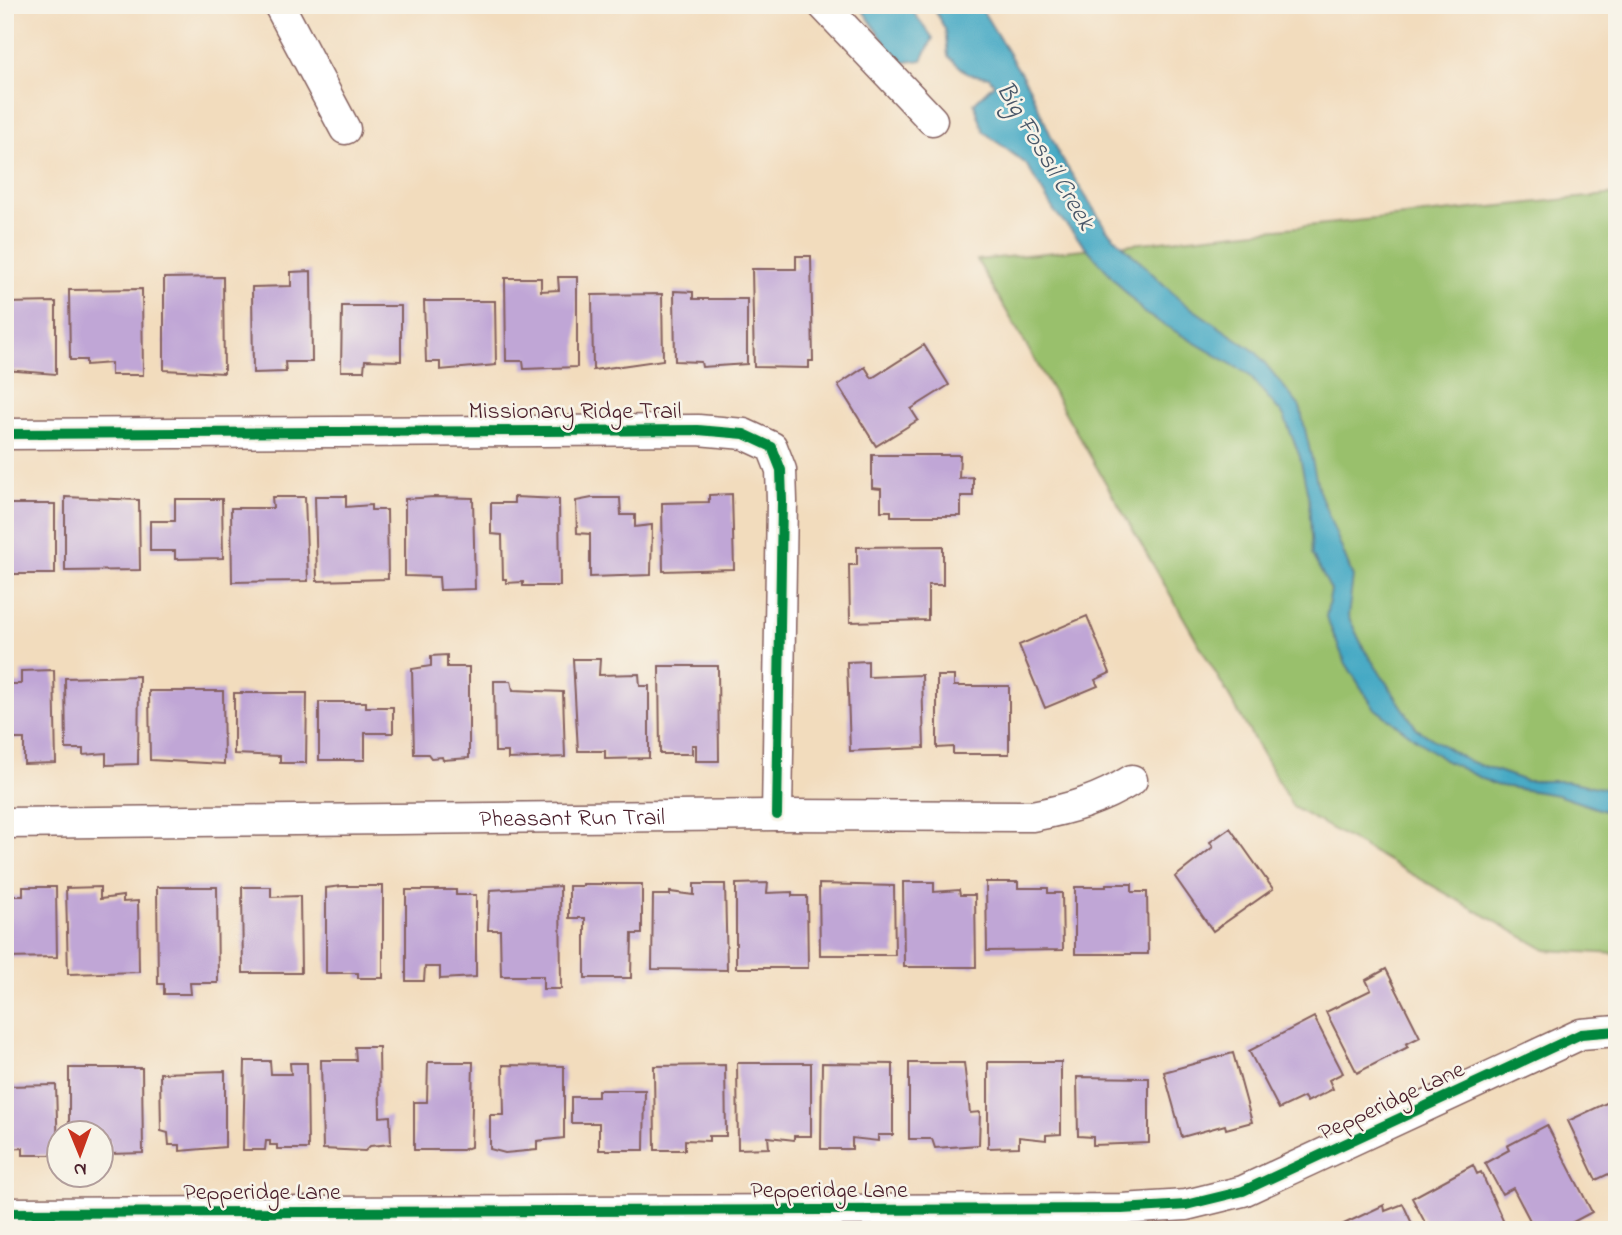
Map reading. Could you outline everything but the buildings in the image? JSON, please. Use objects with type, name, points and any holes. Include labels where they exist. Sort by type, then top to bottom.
[{"type":"street","points":[[279,5],[345,129]]},
{"type":"street","points":[[823,5],[932,120]]},
{"type":"street","name":"Missionary Ridge Trail","points":[[5,434],[698,430],[744,434],[772,447],[781,470],[782,501],[777,814]]},
{"type":"street","name":"Pheasant Run Trail","points":[[5,823],[777,814],[1032,816],[1105,797],[1132,780]]},
{"type":"street","name":"Pepperidge Lane","points":[[5,1213],[1122,1209],[1186,1205],[1243,1191],[1581,1034],[1617,1031]]},
{"type":"green space","points":[[1617,194],[1617,954],[1546,950],[1293,807],[977,260]]},
{"type":"water","points":[[859,5],[908,5],[933,38],[922,60],[899,63]]},
{"type":"water","name":"Big Fossil Creek","points":[[932,5],[979,5],[1029,87],[1060,156],[1107,230],[1181,301],[1256,352],[1300,407],[1319,491],[1353,577],[1348,616],[1364,649],[1417,729],[1466,760],[1526,781],[1567,781],[1617,791],[1617,815],[1557,795],[1495,785],[1444,760],[1374,708],[1345,662],[1326,617],[1331,590],[1312,555],[1309,500],[1300,457],[1284,416],[1248,374],[1144,313],[1054,211],[1026,164],[984,132],[974,103],[994,84],[989,77],[968,74],[948,56],[945,29]]},
{"type":"cycle path","points":[[5,434],[698,430],[744,434],[772,447],[781,470],[782,501],[777,815]]},
{"type":"cycle path","points":[[5,1213],[1122,1209],[1186,1205],[1243,1191],[1581,1034],[1617,1031]]}]
